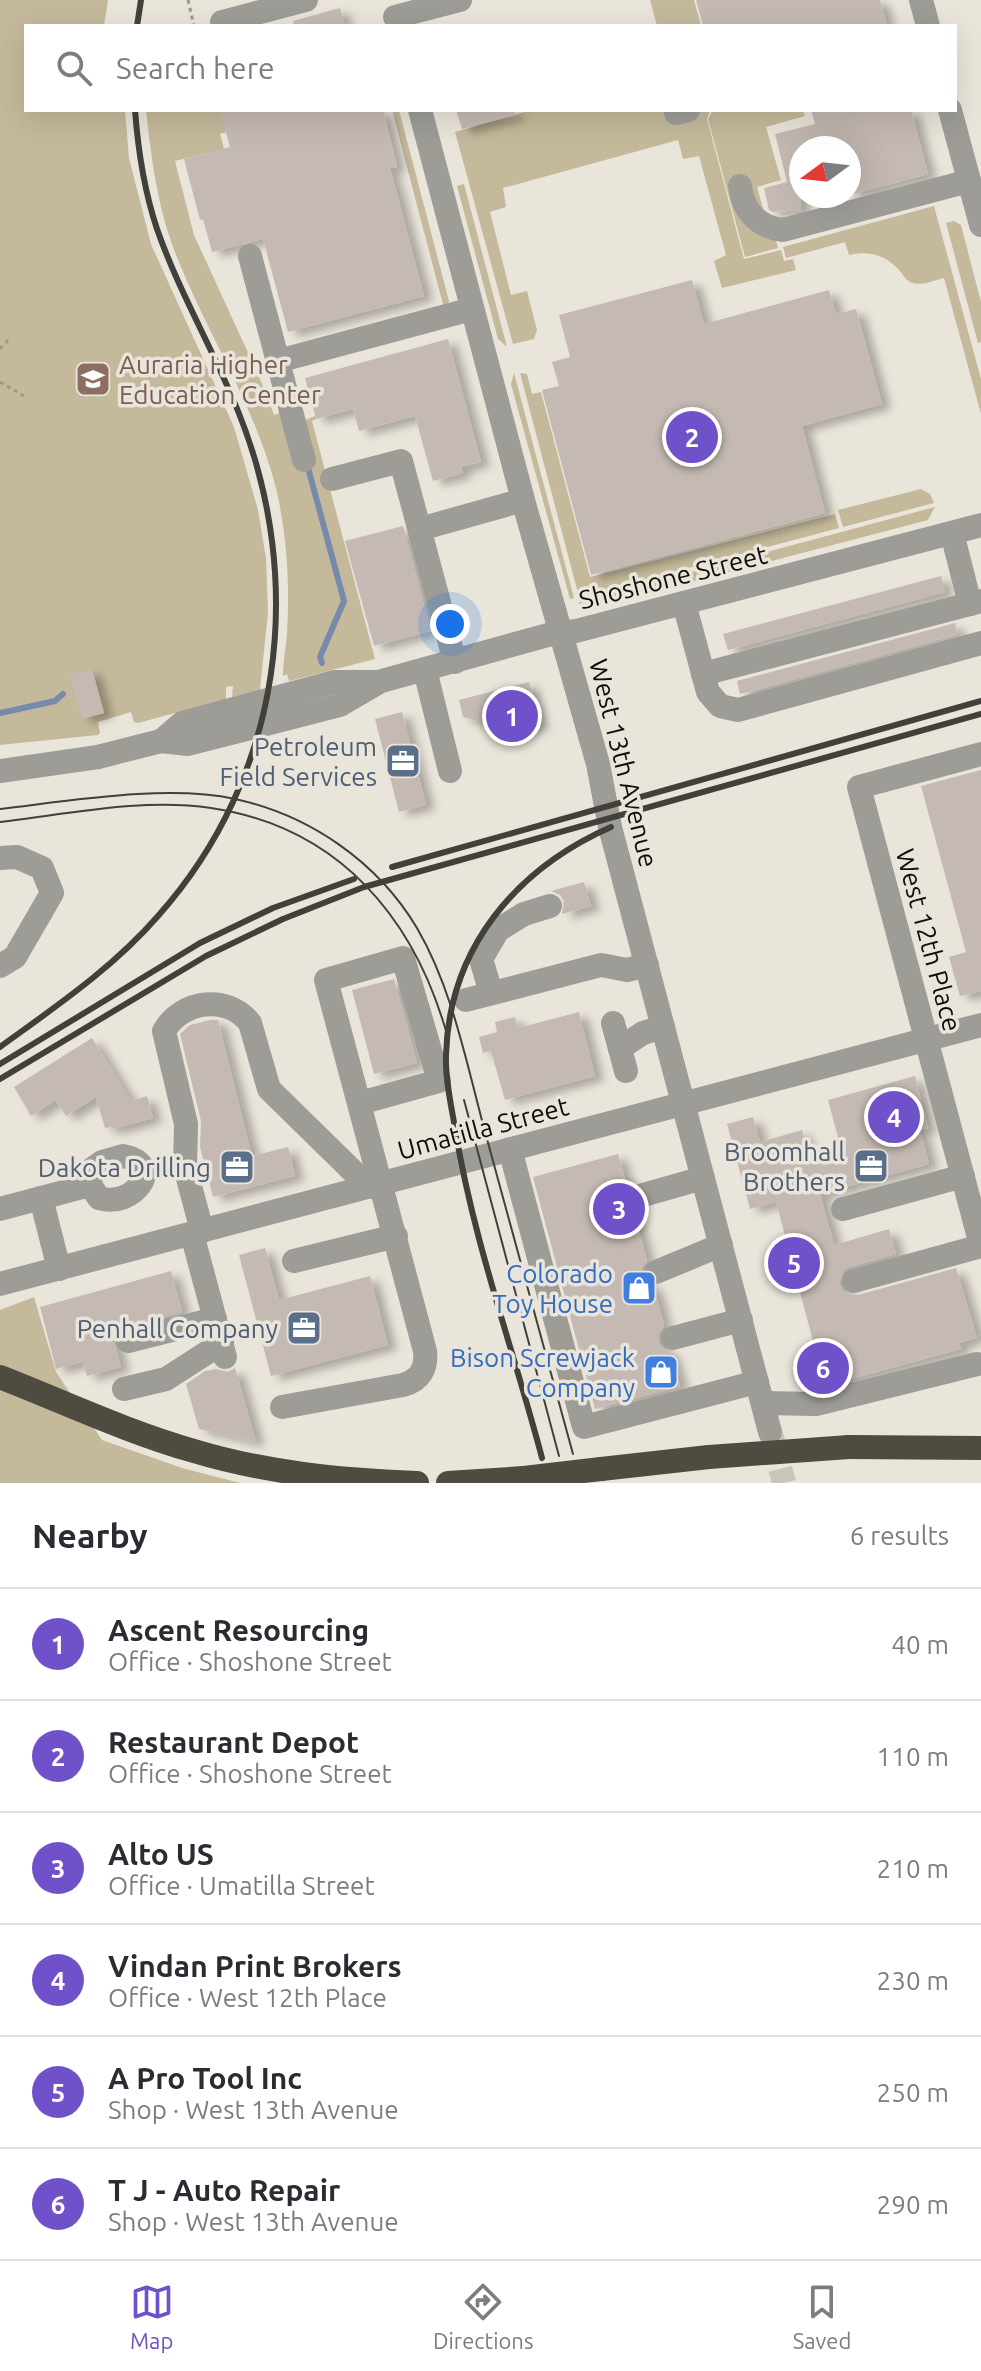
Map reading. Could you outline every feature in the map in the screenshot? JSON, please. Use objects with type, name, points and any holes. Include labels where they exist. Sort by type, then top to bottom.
[{"type":"highway","points":[[0,1377],[161,1440],[228,1460],[299,1475],[417,1483]]},
{"type":"highway","points":[[448,1483],[524,1478],[709,1457],[849,1447],[981,1448]]},
{"type":"street","points":[[222,22],[306,0]]},
{"type":"street","points":[[394,14],[460,0]]},
{"type":"street","points":[[921,0],[927,24]]},
{"type":"street","name":"West 13th Avenue","points":[[421,112],[523,500],[598,764],[608,819],[770,1432]]},
{"type":"street","points":[[951,112],[972,169],[981,225]]},
{"type":"street","points":[[740,186],[742,199],[752,216],[765,226],[783,230],[972,169]]},
{"type":"street","points":[[250,256],[304,460]]},
{"type":"street","points":[[278,361],[472,309]]},
{"type":"street","points":[[332,479],[401,461],[455,662]]},
{"type":"street","points":[[420,529],[523,500]]},
{"type":"street","name":"Shoshone Street","points":[[0,771],[98,757],[161,741],[182,723],[334,682],[378,682],[548,635],[684,603],[981,525]]},
{"type":"street","points":[[703,674],[976,603],[952,533]]},
{"type":"street","points":[[684,603],[708,692],[720,706],[738,710],[981,643]]},
{"type":"street","points":[[425,670],[450,771]]},
{"type":"street","name":"West 12th Place","points":[[981,754],[859,787],[981,1246]]},
{"type":"street","points":[[0,858],[17,857],[42,868],[52,893],[15,957],[0,966]]},
{"type":"street","points":[[491,993],[481,959],[498,930],[524,914],[550,906]]},
{"type":"street","points":[[282,1407],[403,1385],[412,1382],[424,1369],[425,1351],[396,1236],[376,1185],[360,1103],[326,980],[403,958],[439,1081],[360,1103]]},
{"type":"street","points":[[466,1000],[601,965],[627,970],[647,965]]},
{"type":"street","points":[[124,1389],[166,1379],[224,1350],[197,1232],[185,1167],[186,1124],[164,1031],[175,1016],[196,1005],[219,1004],[244,1015],[250,1023],[269,1089],[376,1185]]},
{"type":"street","points":[[613,1023],[623,1060],[643,1033],[663,1027]]},
{"type":"street","name":"Umatilla Street","points":[[0,1284],[981,1025]]},
{"type":"street","points":[[510,1149],[584,1427],[760,1393],[816,1404],[977,1364]]},
{"type":"street","points":[[843,1209],[963,1176]]},
{"type":"street","points":[[636,1197],[703,1178]]},
{"type":"street","points":[[0,1209],[90,1185]]},
{"type":"street","points":[[41,1198],[59,1269]]},
{"type":"street","points":[[294,1261],[396,1236]]},
{"type":"street","points":[[656,1272],[721,1245]]},
{"type":"street","points":[[854,1281],[981,1246]]},
{"type":"street","points":[[128,1341],[215,1319]]},
{"type":"street","points":[[673,1338],[741,1320]]},
{"type":"path","points":[[188,0],[194,24]]},
{"type":"path","points":[[0,349],[9,339]]},
{"type":"path","points":[[0,382],[24,396]]},
{"type":"shaded area","name":"Auraria Higher Education Center","points":[[0,0],[108,0],[104,24],[24,24],[24,112],[125,112],[129,158],[151,244],[234,427],[258,510],[266,558],[268,612],[260,690],[232,697],[233,686],[226,687],[226,699],[138,723],[134,722],[131,712],[98,722],[98,735],[0,745]]},
{"type":"shaded area","points":[[650,0],[694,0],[700,24],[656,24]]},
{"type":"shaded area","points":[[146,112],[221,112],[226,132],[220,134],[224,149],[175,161],[194,235],[274,415],[283,412],[305,420],[315,416],[316,419],[312,421],[375,659],[289,681],[287,674],[283,676],[288,578],[276,488],[255,426],[173,247],[155,180]]},
{"type":"shaded area","points":[[393,112],[400,112],[449,301],[445,312]]},
{"type":"shaded area","points":[[524,112],[709,112],[707,119],[744,259],[781,250],[784,261],[793,259],[796,270],[722,288],[714,261],[726,255],[699,156],[683,159],[678,140],[503,188],[506,207],[490,212],[511,295],[527,291],[537,330],[534,339],[513,344],[455,132]]},
{"type":"shaded area","points":[[712,112],[804,112],[805,116],[766,127],[781,180],[757,187],[778,248],[745,257],[708,119]]},
{"type":"shaded area","points":[[464,184],[507,347],[498,339],[457,186]]},
{"type":"shaded area","points":[[934,206],[981,379],[981,414],[944,278],[917,284],[911,282],[883,258],[863,253],[849,255],[845,242],[786,258],[783,247]]},
{"type":"shaded area","points":[[954,221],[961,225],[981,302],[981,342],[978,343],[946,223]]},
{"type":"shaded area","points":[[514,373],[574,598],[570,599],[511,384]]},
{"type":"shaded area","points":[[520,373],[527,374],[532,394],[541,392],[590,577],[835,514],[839,528],[579,597]]},
{"type":"shaded area","points":[[921,489],[930,494],[934,503],[843,527],[838,510]]},
{"type":"shaded area","points":[[935,507],[928,520],[589,609],[581,609],[579,602]]},
{"type":"shaded area","points":[[34,1297],[56,1372],[102,1440],[182,1468],[240,1483],[0,1483],[0,1310]]},
{"type":"building","points":[[696,0],[880,0],[886,24],[702,24]]},
{"type":"building","points":[[340,8],[344,24],[294,24],[293,21]]},
{"type":"building","points":[[221,112],[383,112],[397,167],[390,168],[424,296],[288,332],[263,239],[212,252],[203,219],[200,220],[184,159],[230,147]]},
{"type":"building","points":[[457,112],[514,112],[515,115],[462,129]]},
{"type":"building","points":[[812,112],[912,112],[928,174],[861,192],[861,136],[789,136],[789,208],[801,210],[773,212],[769,210],[764,188],[787,182],[775,134],[815,124]]},
{"type":"building","points":[[692,280],[704,324],[829,290],[836,314],[856,309],[882,404],[802,426],[825,513],[591,575],[542,390],[559,386],[552,362],[570,357],[559,315]]},
{"type":"building","points":[[448,339],[481,462],[461,467],[463,473],[433,481],[415,416],[359,431],[353,409],[316,419],[305,378]]},
{"type":"building","points":[[403,526],[431,631],[374,646],[345,541]]},
{"type":"building","points":[[941,576],[945,592],[728,650],[723,634]]},
{"type":"building","points":[[955,623],[957,634],[740,694],[737,681]]},
{"type":"building","points":[[92,669],[104,713],[82,719],[69,675]]},
{"type":"building","points":[[529,682],[540,725],[517,731],[463,717],[459,700]]},
{"type":"building","points":[[402,712],[426,805],[399,812],[375,719]]},
{"type":"building","points":[[981,770],[981,991],[960,996],[949,957],[966,952],[921,786]]},
{"type":"building","points":[[584,882],[591,906],[562,914],[564,901],[551,891]]},
{"type":"building","points":[[394,979],[417,1063],[374,1074],[352,990]]},
{"type":"building","points":[[579,1012],[595,1076],[505,1100],[491,1051],[483,1053],[479,1037],[497,1032],[495,1022],[515,1017],[518,1028]]},
{"type":"building","points":[[218,1020],[252,1156],[288,1147],[295,1176],[213,1197],[200,1147],[201,1121],[180,1034],[190,1025]]},
{"type":"building","points":[[92,1038],[131,1101],[147,1096],[153,1118],[113,1129],[105,1128],[96,1097],[66,1116],[56,1100],[31,1116],[14,1087]]},
{"type":"building","points":[[915,1076],[928,1128],[920,1130],[929,1164],[820,1194],[834,1245],[889,1229],[896,1254],[849,1267],[843,1271],[839,1284],[844,1292],[858,1295],[956,1268],[977,1338],[959,1343],[961,1349],[825,1386],[776,1202],[750,1209],[727,1124],[753,1117],[760,1142],[802,1130],[811,1160],[842,1152],[828,1100]]},
{"type":"building","points":[[618,1154],[627,1186],[621,1200],[626,1208],[634,1212],[647,1261],[641,1269],[642,1277],[654,1287],[664,1326],[659,1333],[659,1343],[671,1353],[680,1386],[595,1409],[533,1177]]},
{"type":"building","points":[[265,1248],[279,1300],[370,1276],[388,1345],[271,1376],[239,1255]]},
{"type":"building","points":[[171,1271],[182,1312],[111,1331],[121,1367],[87,1376],[83,1362],[56,1369],[40,1307]]},
{"type":"building","points":[[235,1368],[256,1442],[199,1429],[186,1384],[205,1371],[216,1369],[228,1372]]},
{"type":"waterway","points":[[307,464],[344,601],[320,657],[322,663]]},
{"type":"waterway","points":[[0,713],[55,701],[63,694]]},
{"type":"tunnel","points":[[771,1434],[784,1483]]},
{"type":"tram line","points":[[0,809],[149,793],[235,799],[289,816],[315,829],[339,844],[382,882],[417,928],[449,1000],[573,1454]]},
{"type":"tram line","points":[[0,822],[106,808],[185,805],[257,818],[297,835],[334,857],[365,885],[392,918],[415,954],[434,994],[448,1038]]},
{"type":"tram line","points":[[464,1100],[559,1456]]},
{"type":"railway","points":[[137,24],[141,0]]},
{"type":"railway","points":[[0,1047],[122,953],[158,916],[200,861],[233,802],[256,740],[271,675],[276,609],[272,542],[260,476],[238,411],[157,229],[142,170],[135,112]]},
{"type":"railway","points":[[392,867],[981,701]]},
{"type":"railway","points":[[0,1079],[206,956],[283,919],[364,887],[981,714]]},
{"type":"railway","points":[[542,1458],[483,1253],[463,1170],[446,1073],[450,1016],[474,947],[494,917],[518,889],[546,865],[577,844],[611,827]]},
{"type":"railway","points":[[0,1064],[200,943],[273,908],[354,879]]},
{"type":"place","name":"Auraria Higher Education Center","points":[[93,379]]},
{"type":"place","name":"Restaurant Depot","points":[[692,437]]},
{"type":"place","name":"Ascent Resourcing","points":[[512,716]]},
{"type":"place","name":"Petroleum Field Services","points":[[403,761]]},
{"type":"place","name":"Vindan Print Brokers","points":[[894,1117]]},
{"type":"place","name":"Broomhall Brothers","points":[[871,1166]]},
{"type":"place","name":"Dakota Drilling","points":[[237,1167]]},
{"type":"place","name":"Alto US","points":[[619,1209]]},
{"type":"place","name":"A Pro Tool Inc","points":[[794,1263]]},
{"type":"place","name":"Colorado Toy House","points":[[639,1288]]},
{"type":"place","name":"Penhall Company","points":[[304,1328]]},
{"type":"place","name":"T J - Auto Repair","points":[[823,1368]]},
{"type":"place","name":"Bison Screwjack Company","points":[[661,1372]]}]
